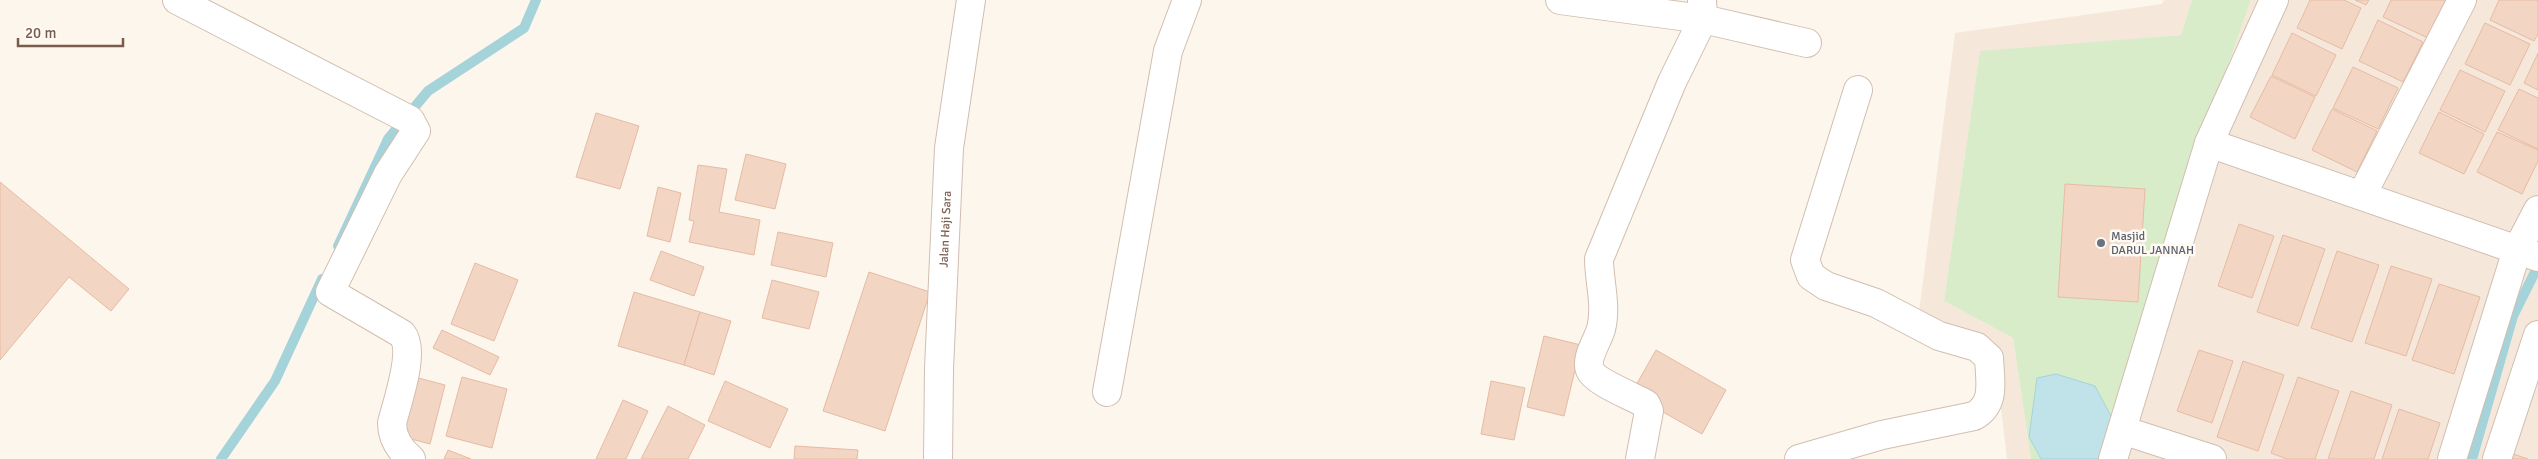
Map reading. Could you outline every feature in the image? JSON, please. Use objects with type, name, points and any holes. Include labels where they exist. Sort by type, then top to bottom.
[{"type":"street","points":[[177,0],[403,116],[416,131],[388,174],[330,292],[402,334],[406,339],[409,351],[392,423],[392,432],[398,446],[411,459]]},
{"type":"street","name":"Jalan Haji Sara","points":[[938,459],[939,369],[949,148],[971,0]]},
{"type":"street","points":[[1107,392],[1168,51],[1187,0]]},
{"type":"street","points":[[1560,0],[1702,10],[1807,43]]},
{"type":"street","points":[[2113,459],[2209,143],[2274,0]]},
{"type":"street","points":[[2362,195],[2462,0]]},
{"type":"street","points":[[1640,459],[1649,411],[1646,404],[1597,378],[1590,369],[1590,360],[1602,327],[1603,287],[1599,259],[1702,10]]},
{"type":"street","points":[[1799,459],[1882,435],[1974,416],[1983,411],[1990,401],[1989,358],[1977,347],[1939,336],[1876,303],[1826,286],[1811,276],[1804,260],[1858,90]]},
{"type":"street","points":[[2209,143],[2526,253]]},
{"type":"street","points":[[2452,459],[2526,253],[2538,210]]},
{"type":"street","points":[[2497,459],[2538,335]]},
{"type":"street","points":[[2122,430],[2212,459]]},
{"type":"shaded area","points":[[2164,0],[2192,0],[2181,35],[1980,52],[1944,301],[2013,338],[2031,459],[2007,459],[1993,341],[1919,312],[1955,33],[2162,4]]},
{"type":"shaded area","points":[[2251,0],[2538,0],[2538,459],[2105,459],[2155,272]]},
{"type":"green space","points":[[2192,0],[2251,0],[2155,272],[2105,459],[2029,437],[2041,459],[2031,459],[2013,338],[1944,301],[1980,51],[2181,35]],"holes":[[[2065,184],[2145,189],[2138,302],[2058,297]]]},
{"type":"water","points":[[2056,374],[2095,386],[2113,420],[2101,459],[2041,459],[2029,437],[2037,378]]},
{"type":"building","points":[[2310,0],[2344,0],[2361,8],[2342,49],[2297,28]]},
{"type":"building","points":[[2355,0],[2369,0],[2366,5]]},
{"type":"building","points":[[2391,0],[2447,0],[2428,38],[2383,17]]},
{"type":"building","points":[[2499,0],[2538,0],[2538,34],[2534,41],[2490,20]]},
{"type":"building","points":[[2378,20],[2423,42],[2403,82],[2359,61]]},
{"type":"building","points":[[2485,23],[2530,44],[2510,85],[2465,64]]},
{"type":"building","points":[[2292,33],[2336,55],[2316,96],[2272,75]]},
{"type":"building","points":[[2538,53],[2538,90],[2524,83]]},
{"type":"building","points":[[2353,67],[2398,88],[2378,129],[2333,108]]},
{"type":"building","points":[[2460,70],[2505,91],[2485,132],[2440,110]]},
{"type":"building","points":[[2271,76],[2315,97],[2295,139],[2250,117]]},
{"type":"building","points":[[2519,89],[2538,98],[2538,149],[2498,130]]},
{"type":"building","points":[[2332,109],[2377,131],[2357,172],[2312,150]]},
{"type":"building","points":[[2439,112],[2484,134],[2464,174],[2419,153]]},
{"type":"building","points":[[596,113],[639,126],[620,189],[576,177]]},
{"type":"building","points":[[2497,132],[2538,150],[2538,161],[2522,194],[2477,172]]},
{"type":"building","points":[[746,154],[786,164],[775,209],[735,200]]},
{"type":"building","points":[[698,165],[727,169],[719,212],[760,220],[754,255],[689,242],[694,221],[689,220]]},
{"type":"building","points":[[0,182],[129,289],[111,311],[69,277],[0,360]]},
{"type":"building","name":"Masjid DARUL JANNAH","points":[[2065,184],[2145,189],[2138,302],[2058,297]]},
{"type":"building","points":[[658,187],[681,193],[670,242],[647,236]]},
{"type":"building","points":[[2239,224],[2274,236],[2252,298],[2218,286]]},
{"type":"building","points":[[778,232],[833,243],[826,277],[771,265]]},
{"type":"building","points":[[2283,235],[2325,249],[2298,326],[2257,312]]},
{"type":"building","points":[[661,251],[704,267],[694,296],[650,280]]},
{"type":"building","points":[[2337,251],[2379,265],[2352,342],[2311,328]]},
{"type":"building","points":[[475,263],[518,280],[494,341],[451,324]]},
{"type":"building","points":[[2391,266],[2432,279],[2406,356],[2365,343]]},
{"type":"building","points":[[869,272],[930,292],[885,431],[823,411]]},
{"type":"building","points":[[772,280],[819,292],[809,329],[762,318]]},
{"type":"building","points":[[2439,284],[2480,297],[2454,374],[2412,360]]},
{"type":"building","points":[[634,292],[700,312],[684,365],[618,346]]},
{"type":"building","points":[[700,312],[731,321],[714,375],[684,365]]},
{"type":"building","points":[[442,330],[499,357],[490,375],[433,348]]},
{"type":"building","points":[[1544,336],[1581,345],[1564,416],[1527,407]]},
{"type":"building","points":[[1656,350],[1726,390],[1702,434],[1631,394]]},
{"type":"building","points":[[2199,350],[2233,361],[2212,423],[2177,411]]},
{"type":"building","points":[[2243,361],[2284,375],[2258,451],[2217,437]]},
{"type":"building","points":[[411,376],[445,385],[430,444],[396,435]]},
{"type":"building","points":[[462,377],[507,389],[492,448],[446,436]]},
{"type":"building","points":[[2298,377],[2339,391],[2315,459],[2287,459],[2271,453]]},
{"type":"building","points":[[725,381],[788,409],[770,448],[708,421]]},
{"type":"building","points":[[1491,381],[1525,388],[1514,440],[1481,434]]},
{"type":"building","points":[[2351,391],[2392,405],[2374,459],[2328,459]]},
{"type":"building","points":[[623,400],[648,411],[626,459],[596,459]]},
{"type":"building","points":[[668,406],[705,425],[688,459],[641,459]]},
{"type":"building","points":[[2399,409],[2440,423],[2428,459],[2382,459]]},
{"type":"building","points":[[795,446],[858,450],[857,459],[794,459]]},
{"type":"building","points":[[448,450],[471,459],[444,459]]},
{"type":"building","points":[[2513,454],[2528,459],[2511,459]]},
{"type":"waterway","points":[[338,246],[388,139],[428,91],[524,28],[536,0]]},
{"type":"waterway","points":[[2472,459],[2513,316],[2538,266]]},
{"type":"waterway","points":[[221,459],[275,381],[322,279]]},
{"type":"place","name":"Masjid DARUL JANNAH","points":[[2101,243]]}]
